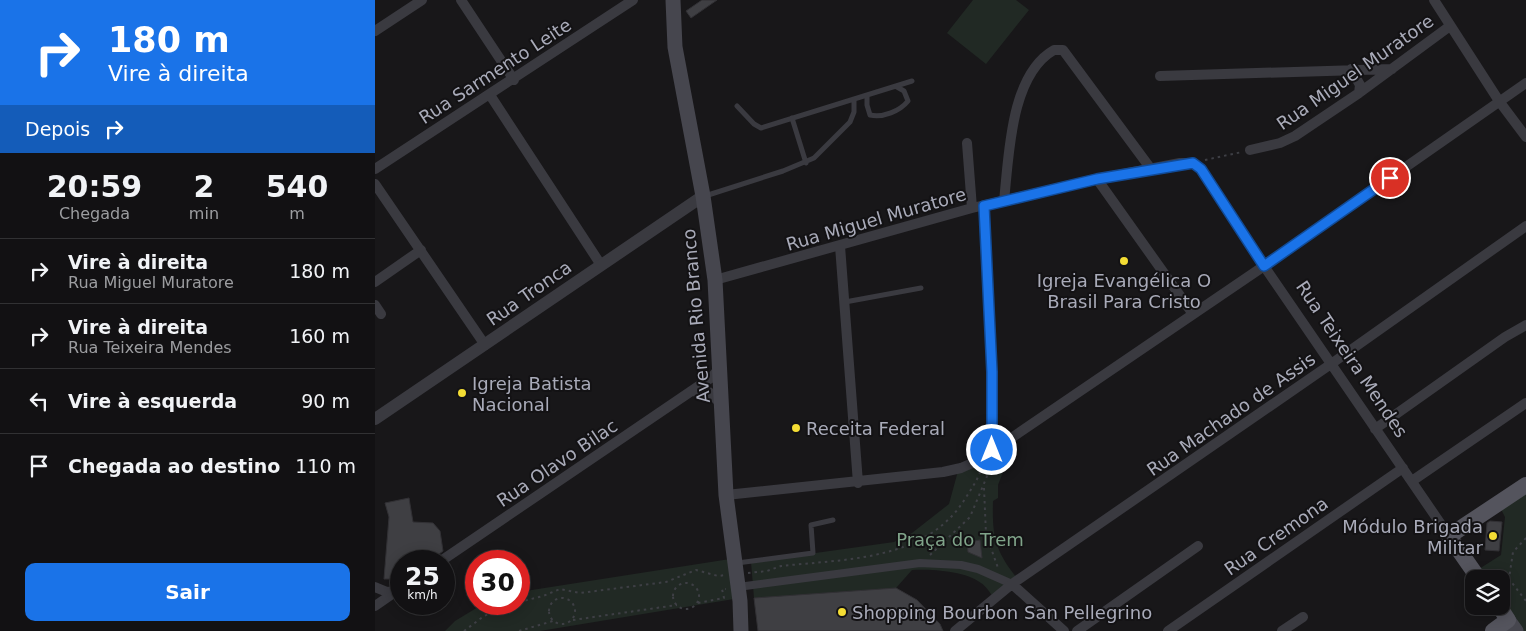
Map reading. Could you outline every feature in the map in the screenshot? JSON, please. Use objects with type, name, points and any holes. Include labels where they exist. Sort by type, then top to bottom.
[{"type":"main road","name":"Avenida Rio Branco","points":[[673,0],[678,70],[703,196],[715,280],[721,367],[726,495],[741,631]]},
{"type":"main road","points":[[1449,536],[1526,486]]},
{"type":"main road","name":"Rua Teixeira Mendes","points":[[1449,536],[1473,570]]},
{"type":"main road","points":[[1501,615],[1504,628]]},
{"type":"street","points":[[375,31],[422,0]]},
{"type":"street","points":[[461,0],[514,80]]},
{"type":"street","name":"Rua Sarmento Leite","points":[[375,169],[514,80],[633,0]]},
{"type":"street","points":[[1435,1],[1499,101],[1526,137]]},
{"type":"street","name":"Rua Miguel Muratore","points":[[1250,150],[1280,144],[1295,136],[1359,93],[1450,26]]},
{"type":"street","points":[[1004,201],[1010,144],[1024,87],[1035,66],[1054,50],[1063,50],[1151,169]]},
{"type":"street","points":[[1351,69],[1360,84],[1359,93]]},
{"type":"street","points":[[1160,76],[1392,69]]},
{"type":"street","points":[[726,495],[858,483],[943,472],[961,468],[979,460],[1264,266],[1526,83]]},
{"type":"street","points":[[490,94],[601,265]]},
{"type":"street","points":[[967,143],[972,208]]},
{"type":"street","name":"Rua Miguel Muratore","points":[[715,280],[972,208],[1097,179],[1193,163]]},
{"type":"street","name":"Rua Teixeira Mendes","points":[[1193,163],[1201,169],[1264,266],[1449,536]]},
{"type":"street","points":[[1097,179],[1193,314]]},
{"type":"street","points":[[375,184],[485,345]]},
{"type":"street","name":"Rua Tronca","points":[[375,419],[703,196]]},
{"type":"street","points":[[984,206],[997,448]]},
{"type":"street","name":"Rua Machado de Assis","points":[[955,631],[1007,582],[1331,364],[1526,226]]},
{"type":"street","points":[[840,246],[858,483]]},
{"type":"street","points":[[375,282],[421,250]]},
{"type":"street","points":[[1375,429],[1505,337],[1526,325]]},
{"type":"street","name":"Rua Olavo Bilac","points":[[455,552],[692,391],[712,377],[721,367]]},
{"type":"street","points":[[692,391],[709,392],[723,407]]},
{"type":"street","points":[[1412,481],[1526,402]]},
{"type":"street","name":"Rua Cremona","points":[[1168,631],[1403,468]]},
{"type":"street","points":[[1077,631],[1198,546]]},
{"type":"street","points":[[736,575],[920,563],[961,565],[977,569],[1007,582],[1063,631]]},
{"type":"street","points":[[375,587],[390,592]]},
{"type":"street","points":[[375,606],[390,596]]},
{"type":"street","points":[[1282,631],[1303,617]]},
{"type":"lane","points":[[737,106],[754,124],[761,128],[912,82]]},
{"type":"lane","points":[[867,95],[867,105],[871,115],[876,117],[888,114],[903,106],[908,100],[908,96],[897,86]]},
{"type":"lane","points":[[703,196],[806,163],[814,158],[850,122],[854,112],[854,100]]},
{"type":"lane","points":[[791,118],[806,163]]},
{"type":"lane","points":[[845,302],[921,288]]},
{"type":"lane","points":[[736,575],[813,553],[811,526],[833,520]]},
{"type":"path","points":[[1193,163],[1250,150]]},
{"type":"path","points":[[920,563],[970,517],[985,486],[997,448]]},
{"type":"path","points":[[530,599],[560,589],[580,593],[666,582],[697,570],[718,576],[736,575],[899,550],[921,540],[957,512],[981,471],[982,465],[979,460]]},
{"type":"path","points":[[985,486],[986,534],[1007,582]]},
{"type":"path","points":[[1526,538],[1513,552],[1509,579],[1517,593],[1526,600]]},
{"type":"path","points":[[697,603],[724,598],[722,589],[736,575]]},
{"type":"path","points":[[685,583],[692,584],[697,589],[699,596],[697,603],[692,608],[684,609],[677,605],[674,599],[674,592],[678,586],[685,583]]},
{"type":"path","points":[[573,620],[576,609],[572,602],[566,598],[559,598],[553,602],[549,608],[549,615],[553,622],[559,625],[567,624],[573,620],[677,605]]},
{"type":"path","points":[[464,631],[489,615]]},
{"type":"path","points":[[519,631],[553,622]]},
{"type":"green space","points":[[973,0],[1016,0],[1029,10],[986,64],[947,33]]},
{"type":"green space","name":"Praça do Trem","points":[[1003,444],[1010,454],[998,485],[998,498],[993,501],[994,534],[999,551],[1017,578],[994,598],[983,584],[966,576],[948,572],[912,570],[896,588],[754,598],[751,562],[894,542],[912,533],[949,504],[958,471]]},
{"type":"green space","points":[[1526,490],[1526,631],[1521,631],[1510,615],[1510,570],[1479,569],[1501,555],[1505,517],[1500,507]]},
{"type":"green space","points":[[730,559],[734,599],[540,631],[445,631],[455,621],[465,615],[530,615],[530,590]]},
{"type":"building","points":[[702,0],[717,0],[691,18],[686,11]]},
{"type":"building","points":[[409,498],[413,522],[433,523],[440,531],[443,550],[390,550],[389,579],[384,579],[389,517],[385,503]]},
{"type":"building","name":"Módulo Brigada Militar","points":[[1490,521],[1502,522],[1499,551],[1485,550],[1487,523]]},
{"type":"building","points":[[980,540],[982,558],[968,552],[967,542]]},
{"type":"building","name":"Shopping Bourbon San Pellegrino","points":[[896,588],[917,600],[940,624],[943,631],[758,631],[754,598]]},
{"type":"place","name":"Igreja Evangélica O Brasil Para Cristo","points":[[1124,261]]},
{"type":"place","name":"Igreja Batista Nacional","points":[[462,393]]},
{"type":"place","name":"Receita Federal","points":[[796,428]]},
{"type":"place","name":"Módulo Brigada Militar","points":[[1493,536]]},
{"type":"place","name":"Shopping Bourbon San Pellegrino","points":[[842,612]]},
{"type":"route","points":[[992,450],[992,372],[984,206],[1097,179],[1180,163],[1193,163],[1201,169],[1264,266],[1390,178]]}]
